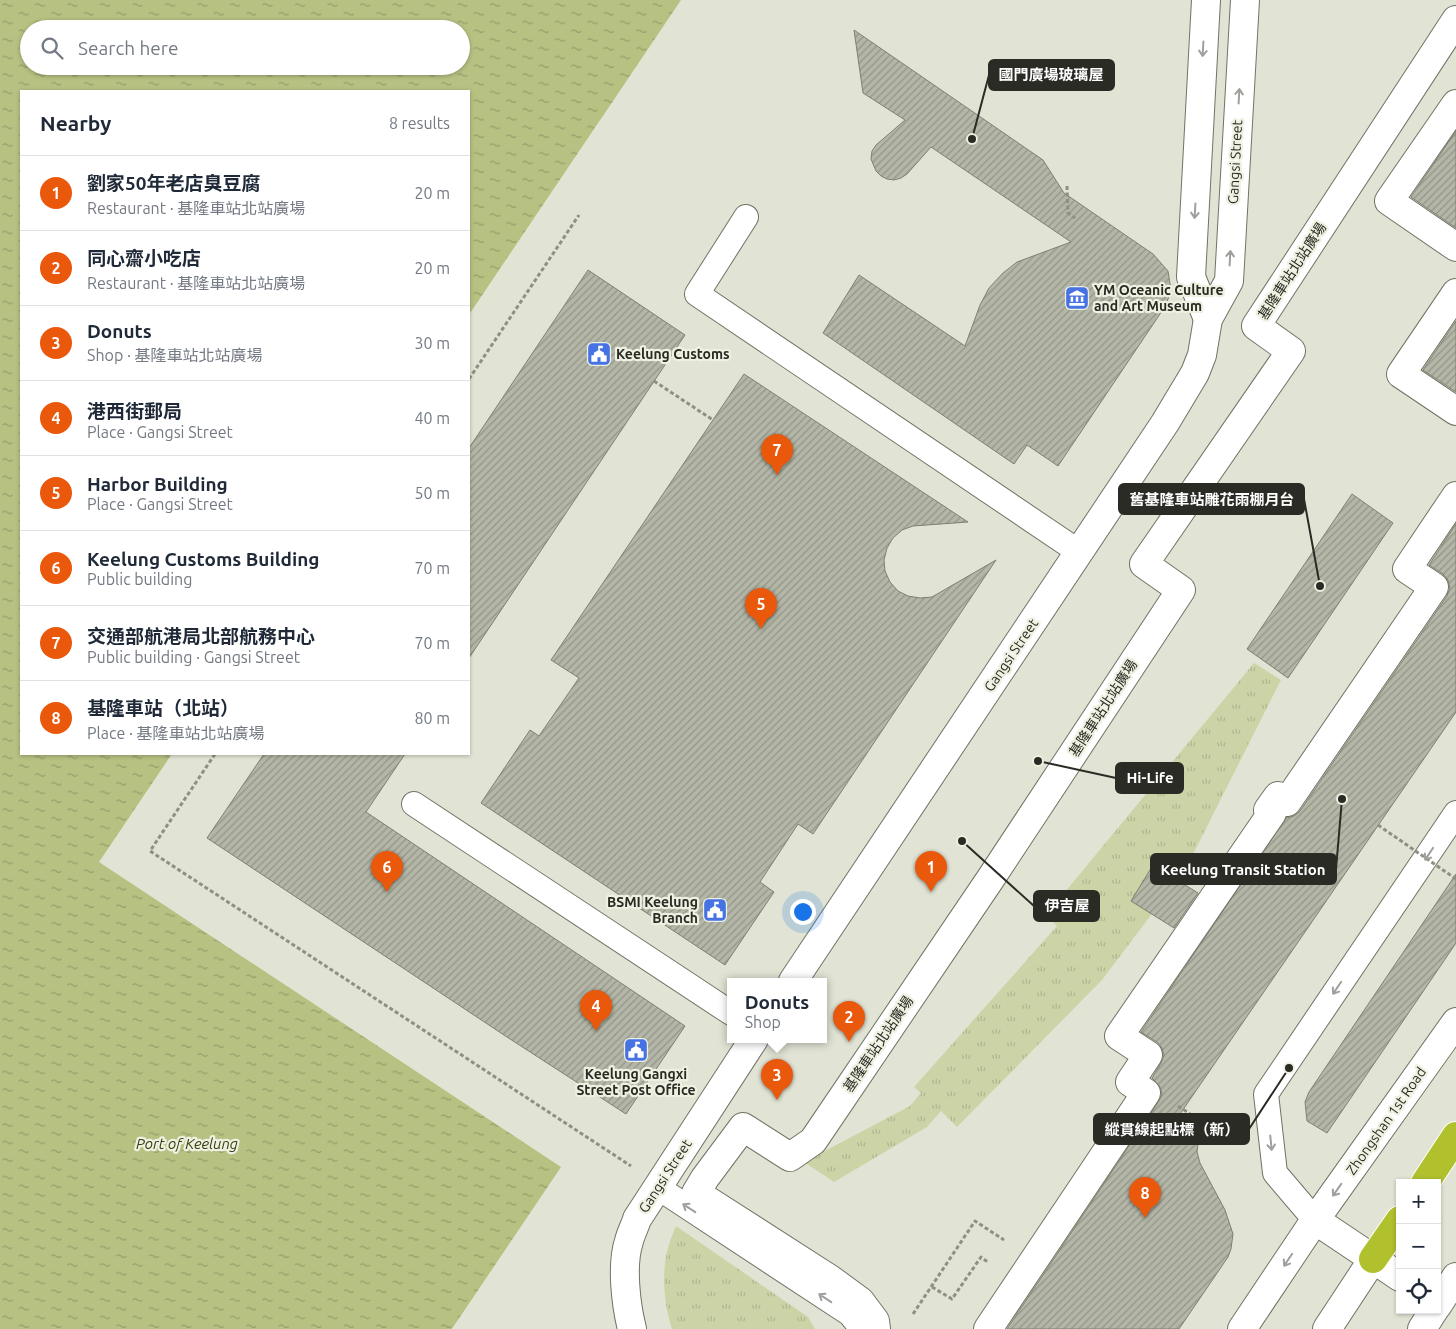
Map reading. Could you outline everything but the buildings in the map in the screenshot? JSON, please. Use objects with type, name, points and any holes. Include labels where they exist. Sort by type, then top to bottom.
[{"type":"highway","points":[[1428,1179],[1456,1136]]},
{"type":"highway","points":[[1373,1260],[1397,1224]]},
{"type":"street","points":[[1206,0],[1191,277],[1208,319]]},
{"type":"street","name":"Gangsi Street","points":[[795,978],[1166,423],[1188,386],[1202,355],[1208,319],[1228,282],[1245,0]]},
{"type":"street","name":"基隆車站北站廣場","points":[[876,1329],[875,1321],[860,1300],[696,1193],[743,1127],[790,1157],[813,1141],[1182,590],[1144,564],[1291,351],[1256,326],[1456,20]]},
{"type":"street","points":[[1456,104],[1389,202],[1456,248]]},
{"type":"street","points":[[1456,293],[1401,374],[1456,411]]},
{"type":"street","points":[[988,1329],[1146,1093],[1130,1082],[1148,1055],[1119,1036],[1272,813],[1268,810],[1278,796],[1287,802],[1434,587],[1406,569],[1456,496]]},
{"type":"street","name":"Zhongshan 1st Road","points":[[1242,1329],[1316,1220],[1456,1022]]},
{"type":"street","name":"Gangsi Street","points":[[632,1329],[626,1294],[628,1242],[638,1219],[657,1187],[751,1043]]},
{"type":"street","points":[[1316,1220],[1396,1274]]},
{"type":"street","points":[[1327,1329],[1373,1260]]},
{"type":"street","points":[[1441,1300],[1456,1277]]},
{"type":"street","points":[[1422,1329],[1432,1314]]},
{"type":"lane","points":[[746,218],[697,294],[1079,552]]},
{"type":"lane","points":[[414,804],[727,1011]]},
{"type":"lane","points":[[1316,1220],[1275,1173],[1266,1094],[1456,813]]},
{"type":"lane","points":[[657,1187],[850,1314],[862,1329]]},
{"type":"path","points":[[1066,186],[1068,212],[1075,218]]},
{"type":"path","points":[[470,378],[579,216]]},
{"type":"path","points":[[654,381],[713,420]]},
{"type":"path","points":[[214,755],[150,851],[633,1168]]},
{"type":"path","points":[[1378,826],[1456,879]]},
{"type":"path","points":[[913,1314],[974,1221],[1011,1245]]},
{"type":"path","points":[[932,1287],[952,1299]]},
{"type":"green space","points":[[1254,663],[1281,680],[1185,870],[1102,980],[957,1127],[941,1111],[927,1127],[834,1182],[804,1162],[910,1106],[921,1093],[914,1087],[1057,926],[1046,915]]},
{"type":"green space","points":[[676,1226],[808,1317],[815,1329],[672,1329],[665,1299],[664,1278],[668,1248]]},
{"type":"water","name":"Port of Keelung","points":[[0,0],[681,0],[470,314],[470,90],[20,90],[20,755],[171,755],[100,862],[562,1167],[452,1329],[0,1329]]},
{"type":"pier","points":[[601,119],[603,120],[470,316]]},
{"type":"pier","points":[[171,755],[174,755],[103,861],[564,1166],[564,1169],[455,1329],[452,1329],[561,1167],[99,862]]},
{"type":"place","name":"國門廣場玻璃屋","points":[[972,139]]},
{"type":"place","name":"YM Oceanic Culture and Art Museum","points":[[1077,298]]},
{"type":"place","name":"Keelung Customs","points":[[599,354]]},
{"type":"place","name":"交通部航港局北部航務中心","points":[[777,475]]},
{"type":"place","name":"舊基隆車站雕花雨棚月台","points":[[1320,586]]},
{"type":"place","name":"Harbor Building","points":[[761,629]]},
{"type":"place","name":"Hi-Life","points":[[1038,761]]},
{"type":"place","name":"Keelung Transit Station","points":[[1342,799]]},
{"type":"place","name":"伊吉屋","points":[[962,841]]},
{"type":"place","name":"Keelung Customs Building","points":[[387,892]]},
{"type":"place","name":"劉家50年老店臭豆腐","points":[[931,892]]},
{"type":"place","name":"BSMI Keelung Branch","points":[[715,910]]},
{"type":"place","name":"港西街郵局","points":[[596,1031]]},
{"type":"place","name":"同心齋小吃店","points":[[849,1042]]},
{"type":"place","name":"Keelung Gangxi Street Post Office","points":[[636,1050]]},
{"type":"place","name":"縱貫線起點標（新）","points":[[1289,1068]]},
{"type":"place","name":"Donuts","points":[[777,1100]]},
{"type":"place","name":"基隆車站（北站）","points":[[1145,1218]]}]
